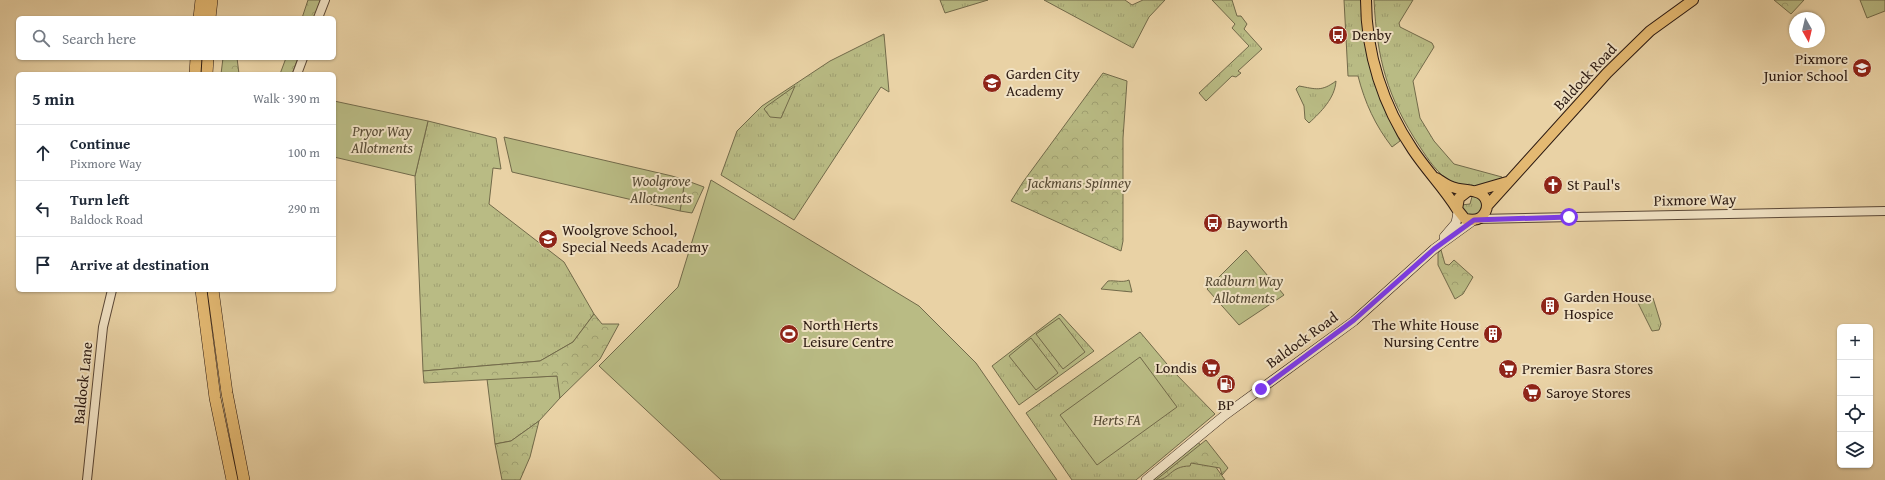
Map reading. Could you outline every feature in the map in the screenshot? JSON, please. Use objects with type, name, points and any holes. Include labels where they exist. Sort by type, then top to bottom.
[{"type":"highway","points":[[200,16],[201,0]]},
{"type":"highway","points":[[210,16],[212,0]]},
{"type":"highway","points":[[195,72],[196,60]]},
{"type":"highway","points":[[207,72],[208,60]]},
{"type":"highway","points":[[202,292],[216,398],[232,480]]},
{"type":"highway","points":[[213,292],[227,393],[244,480]]},
{"type":"main road","points":[[1366,0],[1366,17],[1370,46],[1377,77],[1387,104],[1401,132],[1465,219],[1475,220],[1481,217],[1487,208],[1484,196],[1472,191],[1452,187],[1434,176]]},
{"type":"main road","name":"Baldock Road","points":[[1487,208],[1507,182],[1539,150],[1607,73],[1650,32],[1693,0]]},
{"type":"main road","name":"Baldock Road","points":[[1472,191],[1507,182]]},
{"type":"main road","points":[[1458,211],[1459,198],[1472,191]]},
{"type":"main road","name":"Baldock Road","points":[[1434,249],[1456,223],[1458,211]]},
{"type":"main road","name":"Baldock Road","points":[[1146,480],[1225,416],[1354,320],[1434,249],[1475,220]]},
{"type":"street","points":[[319,16],[325,0]]},
{"type":"street","points":[[298,72],[302,60]]},
{"type":"street","name":"Pixmore Way","points":[[1487,208],[1505,219]]},
{"type":"street","name":"Pixmore Way","points":[[1475,220],[1885,211]]},
{"type":"street","name":"Baldock Lane","points":[[87,480],[103,327],[112,292]]},
{"type":"green space","points":[[308,0],[321,0],[315,16],[303,16]]},
{"type":"green space","points":[[940,0],[988,0],[945,13]]},
{"type":"green space","points":[[1044,0],[1125,0],[1132,5],[1143,0],[1165,0],[1149,17],[1133,48]]},
{"type":"green space","points":[[1212,0],[1232,0],[1237,16],[1241,16],[1247,24],[1244,29],[1262,49],[1238,71],[1241,73],[1236,77],[1232,76],[1206,101],[1199,93],[1249,46],[1232,28],[1235,24]]},
{"type":"green space","points":[[1344,0],[1362,0],[1365,39],[1372,73],[1391,123],[1400,141],[1392,147],[1380,130],[1371,113],[1358,76],[1348,76]]},
{"type":"green space","points":[[1374,0],[1413,0],[1399,23],[1400,27],[1432,43],[1434,47],[1413,81],[1420,118],[1434,141],[1454,164],[1502,177],[1498,185],[1481,187],[1468,186],[1452,182],[1438,171],[1423,152],[1399,111],[1386,77],[1378,41]]},
{"type":"green space","points":[[1774,0],[1804,0],[1793,12],[1789,12]]},
{"type":"green space","points":[[1860,0],[1885,0],[1885,11],[1867,18]]},
{"type":"green space","points":[[884,34],[889,92],[881,87],[794,220],[721,175],[737,131],[762,106],[830,61]]},
{"type":"green space","points":[[223,60],[237,60],[239,72],[221,72]]},
{"type":"green space","points":[[285,60],[297,60],[293,72],[281,72]]},
{"type":"green space","name":"Jackmans Spinney","points":[[1103,73],[1127,81],[1123,138],[1123,241],[1121,251],[1011,201],[1023,182]]},
{"type":"green space","points":[[1336,81],[1330,99],[1323,109],[1309,123],[1305,119],[1304,106],[1296,89],[1299,86],[1318,89],[1326,87]]},
{"type":"green space","points":[[795,86],[781,118],[770,117],[764,109]]},
{"type":"green space","name":"Pryor Way Allotments","points":[[336,101],[428,121],[415,176],[336,157]]},
{"type":"green space","points":[[428,121],[496,138],[501,169],[493,168],[489,204],[564,262],[594,314],[573,342],[540,361],[423,371],[415,176]]},
{"type":"green space","name":"Woolgrove Allotments","points":[[504,137],[685,180],[680,211],[512,172]]},
{"type":"green space","points":[[685,180],[704,187],[692,213],[680,211]]},
{"type":"green space","name":"North Herts Leisure Centre","points":[[711,180],[919,306],[976,363],[1057,480],[721,480],[599,366],[678,287]]},
{"type":"green space","points":[[1473,193],[1483,202],[1482,211],[1476,216],[1467,215],[1461,205],[1470,204]]},
{"type":"green space","name":"Radburn Way Allotments","points":[[1246,250],[1284,295],[1239,325],[1207,289]]},
{"type":"green space","points":[[1441,250],[1445,264],[1449,265],[1454,260],[1473,277],[1463,294],[1455,299],[1438,265],[1438,253]]},
{"type":"green space","points":[[1129,280],[1132,292],[1101,289],[1108,281]]},
{"type":"green space","points":[[1642,295],[1649,295],[1653,298],[1661,324],[1659,330],[1652,331],[1638,303],[1638,300]]},
{"type":"green space","points":[[594,314],[602,324],[619,324],[600,359],[560,398],[557,376],[424,383],[423,371],[540,361],[573,342]]},
{"type":"green space","points":[[1060,314],[1094,351],[1019,405],[992,366]]},
{"type":"green space","points":[[1059,318],[1085,352],[1063,369],[1036,334]]},
{"type":"green space","name":"Herts FA","points":[[1140,332],[1172,370],[1215,414],[1136,480],[1072,480],[1026,413]]},
{"type":"green space","points":[[1031,338],[1058,373],[1036,390],[1009,356]]},
{"type":"green space","points":[[1140,357],[1177,407],[1097,465],[1060,415]]},
{"type":"green space","points":[[558,376],[560,398],[539,421],[511,441],[495,444],[487,379]]},
{"type":"green space","points":[[539,421],[530,457],[520,480],[502,480],[495,444],[511,441]]},
{"type":"green space","points":[[1196,439],[1225,480],[1150,480]]},
{"type":"green space","points":[[1206,440],[1228,468],[1222,475],[1220,468],[1191,463],[1190,466],[1178,468],[1164,478],[1156,480]]},
{"type":"place","name":"Denby","points":[[1338,35]]},
{"type":"place","name":"Pixmore Junior School","points":[[1862,68]]},
{"type":"place","name":"Garden City Academy","points":[[992,83]]},
{"type":"place","name":"St Paul's","points":[[1553,185]]},
{"type":"place","name":"Bayworth","points":[[1213,223]]},
{"type":"place","name":"Woolgrove School, Special Needs Academy","points":[[548,239]]},
{"type":"place","name":"Garden House Hospice","points":[[1550,306]]},
{"type":"place","name":"North Herts Leisure Centre","points":[[789,334]]},
{"type":"place","name":"The White House Nursing Centre","points":[[1493,334]]},
{"type":"place","name":"Londis","points":[[1211,368]]},
{"type":"place","name":"Premier Basra Stores","points":[[1508,369]]},
{"type":"place","name":"BP","points":[[1226,384]]},
{"type":"place","name":"Saroye Stores","points":[[1532,393]]},
{"type":"route","points":[[1261,389],[1354,320],[1374,304],[1434,249],[1474,220],[1569,217]]}]
